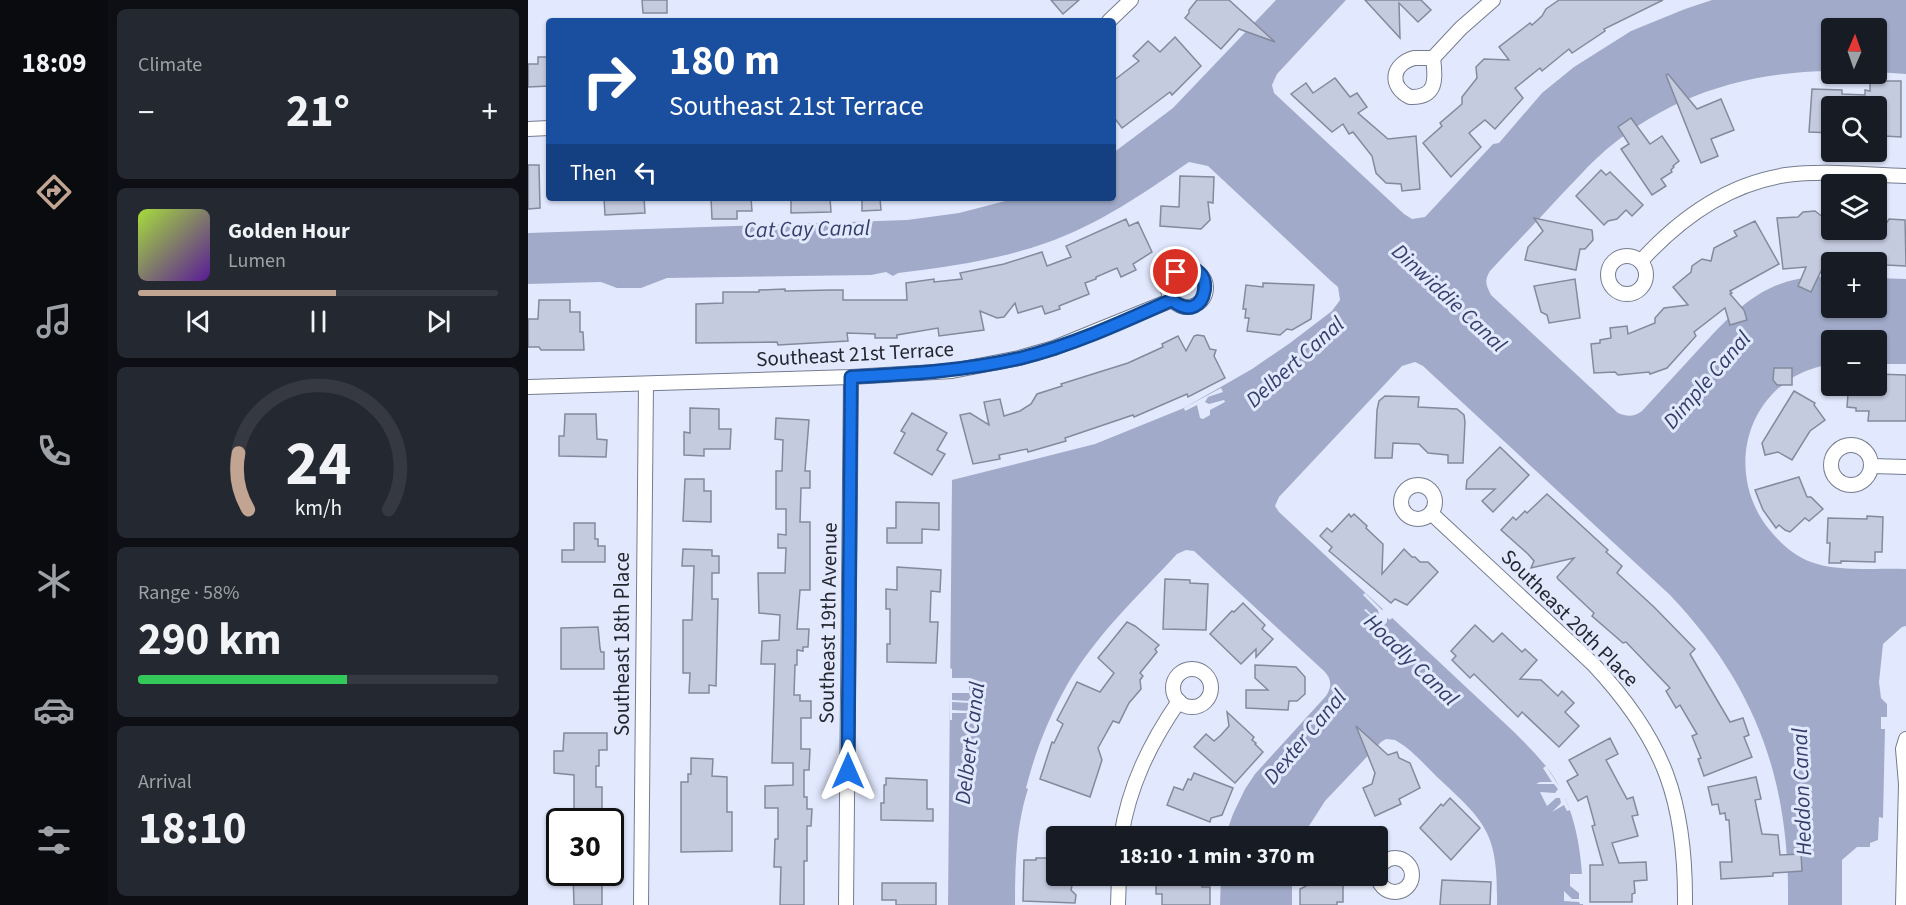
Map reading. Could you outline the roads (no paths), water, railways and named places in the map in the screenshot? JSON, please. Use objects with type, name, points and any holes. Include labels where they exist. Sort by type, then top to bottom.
[{"type":"street","points":[[1112,18],[1131,0]]},
{"type":"street","points":[[1433,58],[1457,32],[1493,0]]},
{"type":"street","points":[[528,129],[546,128]]},
{"type":"street","points":[[1641,261],[1693,213],[1725,194],[1757,183],[1785,175],[1816,173],[1906,176]]},
{"type":"street","name":"Southeast 21st Terrace","points":[[528,387],[851,377],[952,370],[1019,358],[1076,340],[1172,300]]},
{"type":"street","name":"Southeast 19th Avenue","points":[[846,905],[851,377]]},
{"type":"street","name":"Southeast 18th Place","points":[[641,905],[646,384]]},
{"type":"street","points":[[1872,466],[1906,467]]},
{"type":"street","name":"Southeast 20th Place","points":[[1432,514],[1593,665],[1616,688],[1636,717],[1661,761],[1677,802],[1684,855],[1685,905]]},
{"type":"street","points":[[1123,826],[1138,772],[1154,739],[1179,701]]},
{"type":"street","points":[[1903,905],[1906,784],[1903,749],[1906,739]]},
{"type":"street","points":[[1118,905],[1119,886]]},
{"type":"water","points":[[1276,0],[1346,0],[1277,74],[1272,85],[1274,93],[1404,214],[1412,219],[1425,217],[1493,144],[1499,143],[1542,93],[1574,67],[1631,31],[1712,0],[1906,0],[1906,74],[1887,73],[1887,18],[1821,18],[1821,72],[1767,76],[1736,83],[1677,104],[1649,119],[1622,137],[1597,158],[1490,271],[1486,280],[1491,295],[1618,413],[1630,416],[1642,411],[1741,307],[1772,287],[1789,281],[1821,277],[1821,318],[1887,318],[1887,278],[1906,279],[1906,364],[1887,364],[1887,330],[1821,330],[1821,366],[1799,374],[1772,394],[1751,430],[1746,449],[1749,490],[1757,510],[1772,533],[1793,552],[1811,562],[1833,567],[1906,569],[1906,626],[1883,644],[1879,682],[1881,698],[1887,704],[1887,717],[1881,717],[1881,729],[1885,729],[1883,818],[1879,817],[1878,840],[1870,843],[1870,847],[1857,847],[1842,860],[1842,905],[1788,905],[1787,860],[1782,817],[1774,776],[1762,737],[1746,700],[1725,664],[1700,629],[1670,595],[1423,366],[1415,362],[1402,366],[1279,497],[1275,506],[1513,731],[1545,765],[1564,796],[1576,831],[1582,868],[1583,905],[1497,905],[1497,881],[1492,846],[1479,819],[1417,757],[1395,740],[1386,739],[1381,742],[1325,801],[1309,826],[1229,826],[1245,789],[1255,774],[1326,696],[1330,683],[1324,671],[1194,551],[1186,550],[1177,554],[1104,633],[1078,667],[1054,710],[1038,748],[1026,788],[1028,789],[1017,846],[1015,905],[948,905],[952,480],[1095,444],[1184,408],[1252,369],[1332,311],[1340,300],[1338,287],[1208,166],[1189,162],[1138,197],[1065,236],[1028,249],[991,258],[898,273],[893,276],[886,272],[871,275],[667,278],[641,288],[617,288],[601,282],[528,284],[528,233],[907,220],[959,213],[1005,201],[1116,201],[1116,151],[1173,108]]},
{"type":"water","points":[[1221,886],[1292,886],[1292,905],[1220,905]]},
{"type":"water label","name":"Cat Cay Canal","points":[[807,229]]},
{"type":"water label","name":"Dinwiddie Canal","points":[[1449,298]]},
{"type":"water label","name":"Delbert Canal","points":[[1295,362]]},
{"type":"water label","name":"Dimple Canal","points":[[1707,380]]},
{"type":"water label","name":"Hoadly Canal","points":[[1411,660]]},
{"type":"water label","name":"Dexter Canal","points":[[1305,737]]},
{"type":"water label","name":"Delbert Canal","points":[[970,743]]},
{"type":"water label","name":"Heddon Canal","points":[[1802,792]]}]
